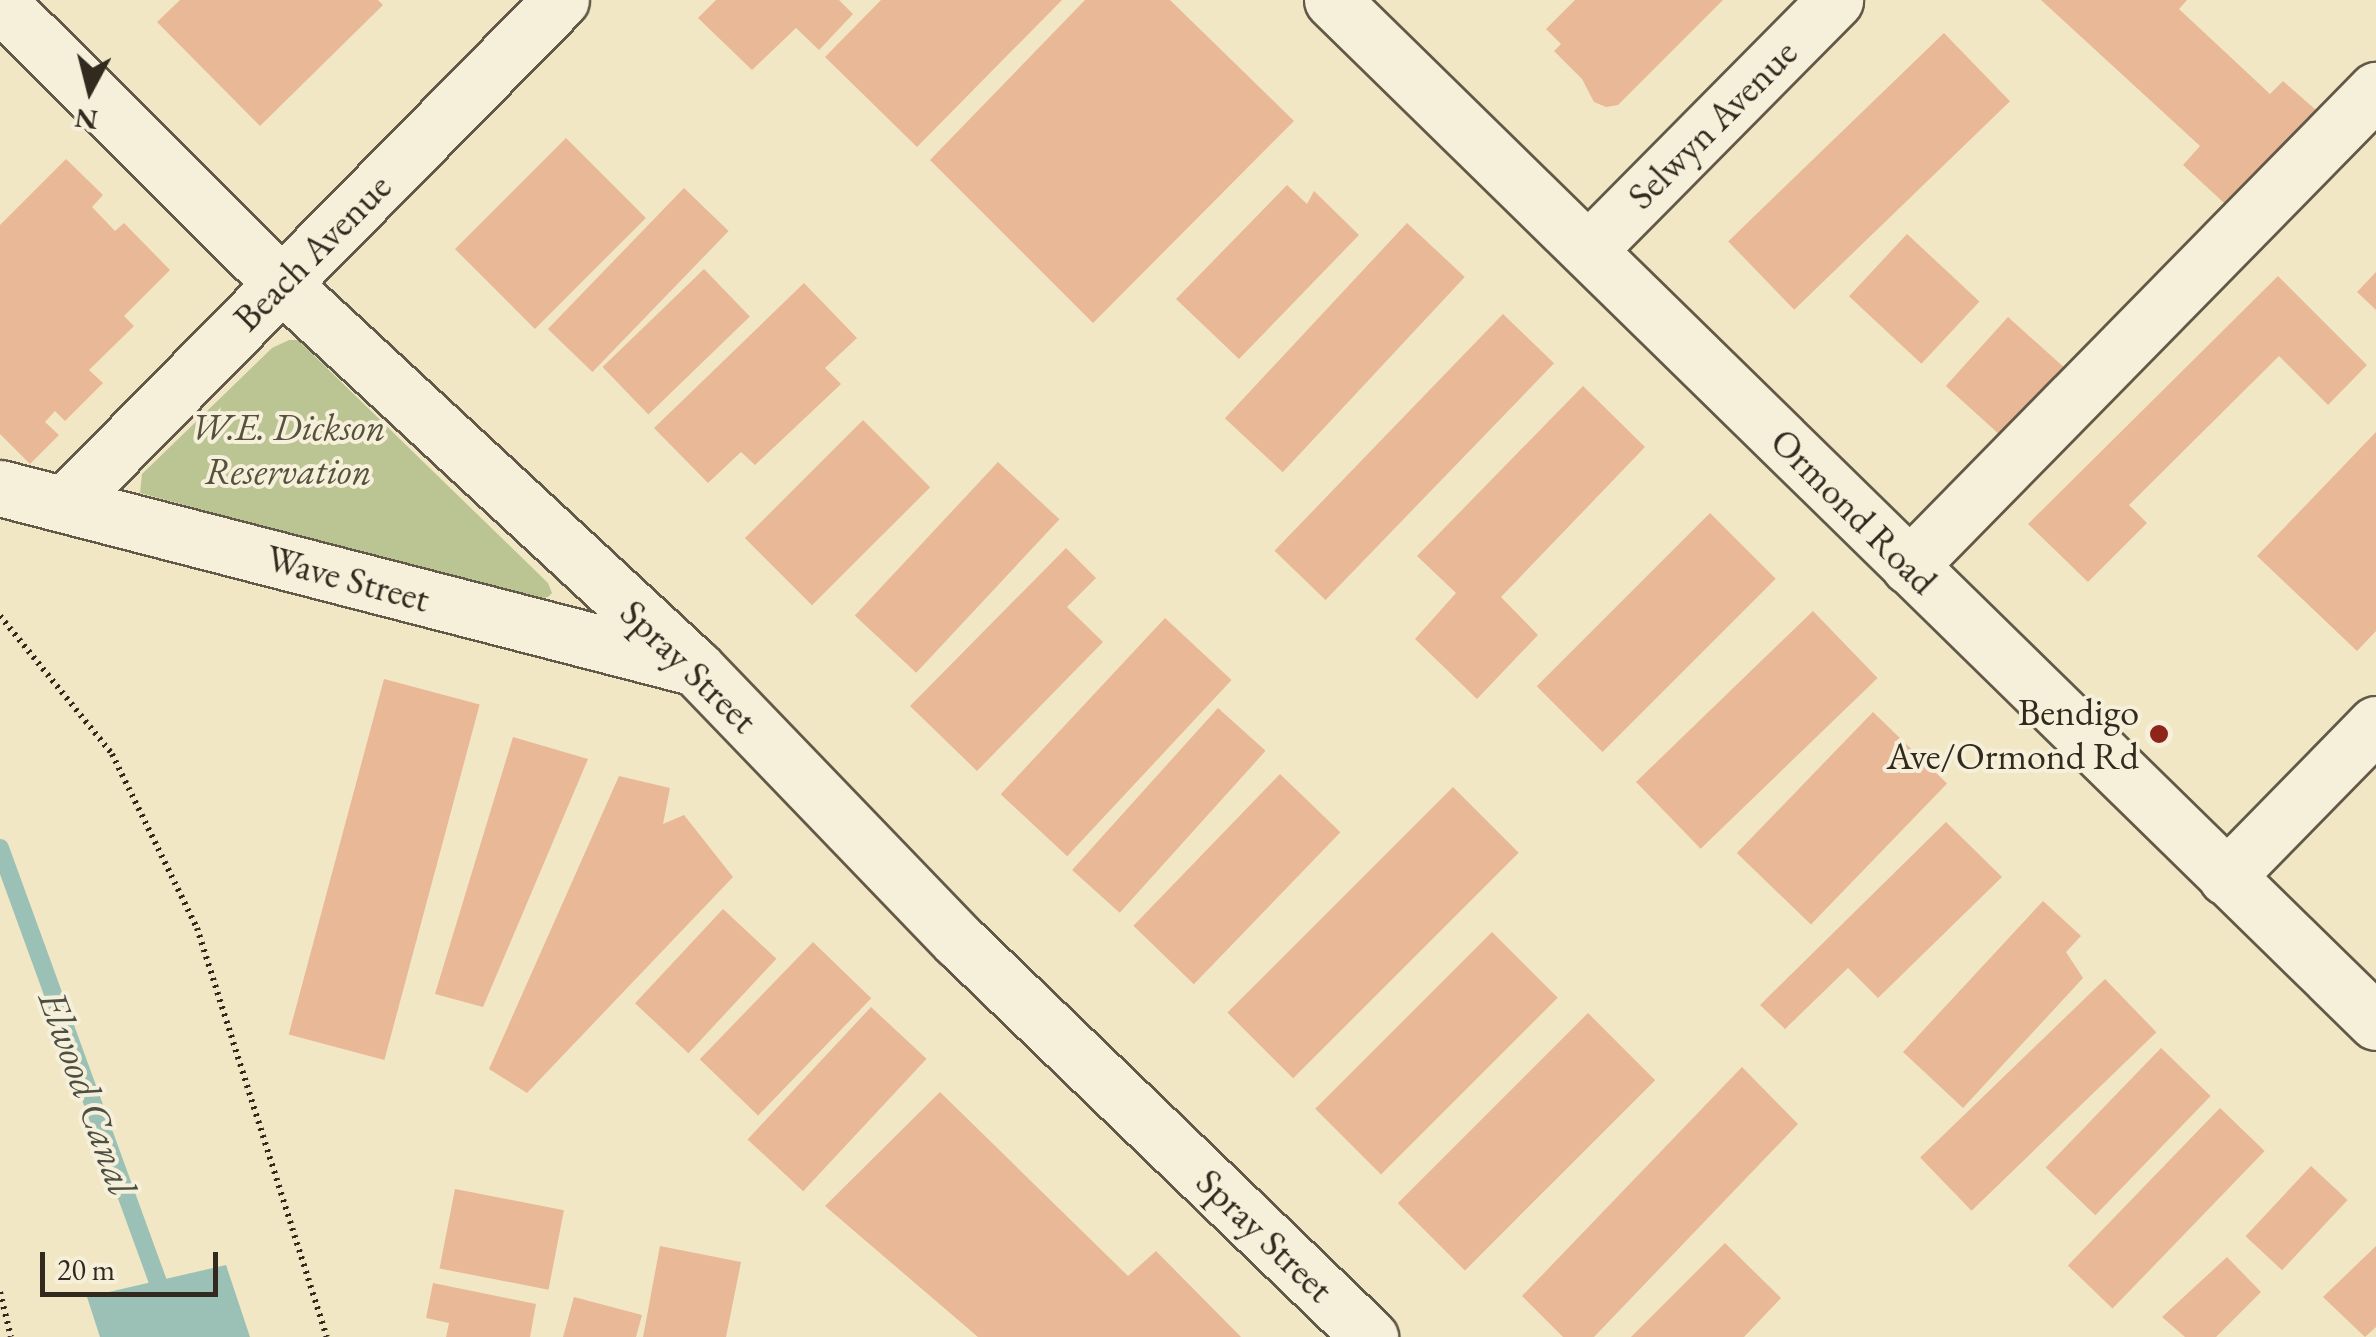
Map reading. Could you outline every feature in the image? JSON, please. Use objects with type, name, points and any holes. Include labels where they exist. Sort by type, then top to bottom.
[{"type":"street","name":"Beach Avenue","points":[[65,504],[561,0]]},
{"type":"street","name":"Ormond Road","points":[[1332,0],[2376,1022]]},
{"type":"street","name":"Selwyn Avenue","points":[[1589,249],[1835,0]]},
{"type":"street","name":"Spray Street","points":[[0,3],[281,283],[696,668],[959,941],[1370,1337]]},
{"type":"street","points":[[1909,566],[2376,90]]},
{"type":"street","name":"Wave Street","points":[[0,488],[696,668]]},
{"type":"street","points":[[2226,877],[2376,724]]},
{"type":"path","points":[[0,616],[112,754],[197,928],[327,1337]]},
{"type":"path","points":[[0,1292],[12,1337]]},
{"type":"green space","name":"W.E. Dickson Reservation","points":[[298,340],[548,583],[552,593],[534,600],[140,493],[142,474],[272,348]]},
{"type":"water","points":[[226,1265],[250,1337],[100,1337],[87,1297]]},
{"type":"building","points":[[180,0],[378,0],[383,5],[260,126],[157,22]]},
{"type":"building","points":[[716,0],[839,0],[853,14],[819,50],[796,28],[752,70],[698,18]]},
{"type":"building","points":[[881,0],[1062,0],[917,147],[825,57]]},
{"type":"building","points":[[1085,0],[1170,0],[1294,121],[1093,323],[930,160]]},
{"type":"building","points":[[1575,0],[1723,0],[1618,105],[1606,107],[1594,102],[1582,79],[1554,51],[1561,44],[1546,29]]},
{"type":"building","points":[[2041,0],[2187,0],[2179,9],[2270,94],[2283,81],[2324,117],[2235,213],[2183,165],[2200,146]]},
{"type":"building","points":[[1944,33],[2010,101],[1794,310],[1728,241]]},
{"type":"building","points":[[566,138],[646,218],[535,329],[455,249]]},
{"type":"building","points":[[66,159],[103,195],[92,207],[115,231],[124,223],[170,270],[124,316],[134,326],[89,370],[103,383],[65,421],[55,411],[45,422],[59,435],[30,464],[0,434],[0,225]]},
{"type":"building","points":[[1287,185],[1307,204],[1314,191],[1359,235],[1239,359],[1176,299]]},
{"type":"building","points":[[684,188],[729,231],[592,372],[548,329]]},
{"type":"building","points":[[1407,223],[1465,277],[1283,472],[1225,418]]},
{"type":"building","points":[[1907,234],[1979,302],[1921,364],[1849,296]]},
{"type":"building","points":[[704,269],[750,316],[648,414],[603,367]]},
{"type":"building","points":[[2376,272],[2376,310],[2357,292]]},
{"type":"building","points":[[2278,276],[2367,365],[2328,405],[2279,356],[2129,505],[2147,523],[2088,582],[2028,524]]},
{"type":"building","points":[[804,283],[857,338],[825,368],[841,384],[755,465],[741,452],[708,483],[654,428]]},
{"type":"building","points":[[1503,314],[1554,363],[1326,600],[1274,551]]},
{"type":"building","points":[[2008,317],[2072,375],[2010,444],[1946,386]]},
{"type":"building","points":[[1583,386],[1645,447],[1501,597],[1538,635],[1477,699],[1415,639],[1456,593],[1417,556]]},
{"type":"building","points":[[863,420],[930,487],[812,605],[745,538]]},
{"type":"building","points":[[2376,432],[2376,631],[2357,651],[2257,556]]},
{"type":"building","points":[[998,462],[1059,519],[916,673],[855,616]]},
{"type":"building","points":[[1710,513],[1776,579],[1603,752],[1537,686]]},
{"type":"building","points":[[1066,548],[1096,578],[1067,607],[1103,642],[977,771],[910,706]]},
{"type":"building","points":[[1813,611],[1878,678],[1701,849],[1636,782]]},
{"type":"building","points":[[1165,618],[1232,680],[1067,856],[1001,794]]},
{"type":"building","points":[[384,679],[480,705],[384,1060],[289,1034]]},
{"type":"building","points":[[1218,708],[1266,751],[1120,913],[1072,870]]},
{"type":"building","points":[[1873,712],[1947,784],[1811,925],[1737,853]]},
{"type":"building","points":[[513,737],[588,759],[483,1007],[435,994]]},
{"type":"building","points":[[1280,774],[1340,832],[1194,984],[1133,926]]},
{"type":"building","points":[[619,776],[670,788],[663,824],[684,815],[733,877],[527,1093],[489,1069]]},
{"type":"building","points":[[1453,787],[1519,853],[1293,1078],[1227,1013]]},
{"type":"building","points":[[1946,822],[2002,877],[1878,998],[1848,968],[1785,1029],[1760,1005]]},
{"type":"building","points":[[2043,901],[2081,936],[2066,952],[2083,978],[1963,1108],[1903,1052]]},
{"type":"building","points":[[723,909],[776,959],[688,1053],[635,1003]]},
{"type":"building","points":[[1492,932],[1558,998],[1381,1175],[1315,1109]]},
{"type":"building","points":[[813,942],[871,998],[758,1116],[700,1059]]},
{"type":"building","points":[[2105,979],[2156,1032],[1972,1211],[1920,1158]]},
{"type":"building","points":[[871,1007],[927,1059],[803,1191],[748,1139]]},
{"type":"building","points":[[1588,1013],[1655,1080],[1465,1270],[1398,1203]]},
{"type":"building","points":[[2161,1048],[2211,1096],[2095,1215],[2046,1167]]},
{"type":"building","points":[[1742,1067],[1798,1124],[1594,1337],[1563,1337],[1522,1296]]},
{"type":"building","points":[[940,1092],[1128,1276],[1156,1251],[1241,1337],[978,1337],[825,1206]]},
{"type":"building","points":[[2220,1108],[2265,1151],[2112,1309],[2068,1266]]},
{"type":"building","points":[[2311,1166],[2348,1200],[2282,1270],[2246,1236]]},
{"type":"building","points":[[455,1189],[564,1210],[549,1290],[440,1269]]},
{"type":"building","points":[[1725,1243],[1781,1298],[1744,1337],[1631,1337]]},
{"type":"building","points":[[660,1246],[741,1262],[726,1337],[643,1337]]},
{"type":"building","points":[[2376,1246],[2376,1327],[2365,1337],[2323,1297]]},
{"type":"building","points":[[2227,1257],[2261,1292],[2216,1337],[2185,1337],[2162,1317]]},
{"type":"building","points":[[433,1283],[536,1304],[530,1337],[446,1337],[449,1323],[426,1318]]},
{"type":"building","points":[[574,1297],[642,1315],[636,1337],[563,1337]]},
{"type":"waterway","name":"Elwood Canal","points":[[0,848],[160,1287]]},
{"type":"place","name":"Bendigo Ave/Ormond Rd","points":[[2159,734]]}]
